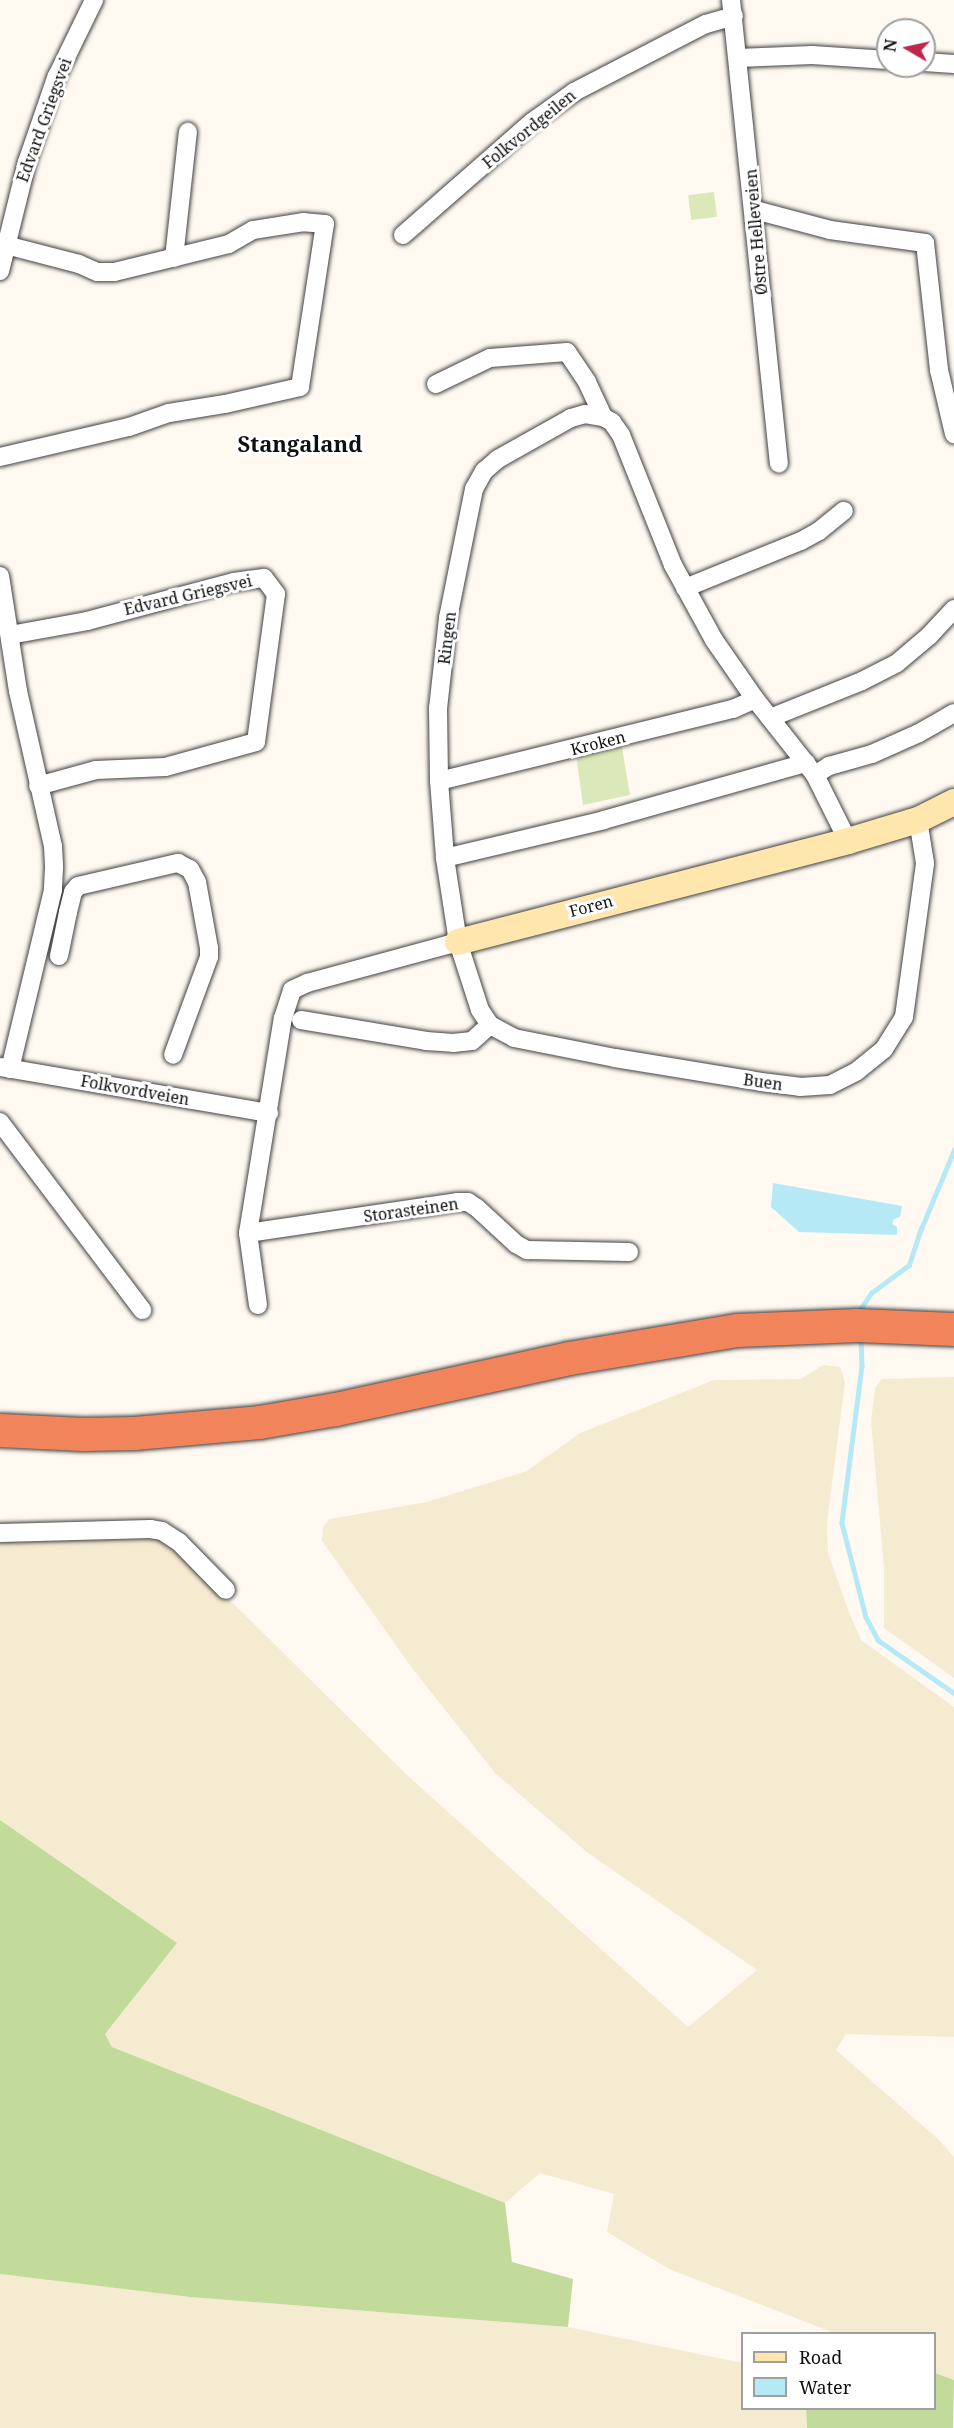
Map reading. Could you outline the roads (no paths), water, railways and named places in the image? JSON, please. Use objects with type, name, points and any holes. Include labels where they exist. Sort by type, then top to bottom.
[{"type":"highway","points":[[0,1430],[83,1434],[134,1433],[259,1422],[335,1410],[569,1358],[672,1339],[737,1330],[802,1336],[913,1337],[954,1329]]},
{"type":"highway","points":[[0,1450],[119,1454],[213,1449],[309,1437],[688,1358],[741,1351],[802,1336]]},
{"type":"highway","points":[[913,1337],[954,1350]]},
{"type":"street","name":"Edvard Griegsvei","points":[[0,271],[27,162],[53,87],[94,0]]},
{"type":"street","name":"Østre Helleveien","points":[[733,8],[779,464]]},
{"type":"street","name":"Folkvordgeilen","points":[[404,235],[532,122],[574,92],[733,8]]},
{"type":"street","points":[[738,58],[785,54],[876,59]]},
{"type":"street","points":[[936,63],[954,64]]},
{"type":"street","points":[[174,258],[188,132]]},
{"type":"street","points":[[755,210],[830,230],[925,243],[939,370],[954,434]]},
{"type":"street","points":[[0,457],[129,427],[169,413],[300,387],[325,224],[304,222],[253,230],[229,244],[114,272],[97,272],[78,264],[6,244]]},
{"type":"street","points":[[436,384],[490,358],[567,352],[587,382],[603,417],[612,422],[621,435],[673,565],[714,640],[755,699],[810,769],[848,841]]},
{"type":"street","name":"Ringen","points":[[458,942],[445,858],[439,781],[438,708],[448,618],[474,489],[484,471],[498,459],[571,418],[585,414],[603,417]]},
{"type":"street","points":[[685,588],[801,541],[844,511]]},
{"type":"street","points":[[0,576],[18,691],[52,846],[52,890],[5,1068]]},
{"type":"street","name":"Edvard Griegsvei","points":[[10,635],[87,621],[234,582],[264,578],[276,594],[256,742],[165,767],[96,770],[38,786]]},
{"type":"street","points":[[771,718],[862,681],[897,663],[929,636],[954,609]]},
{"type":"street","name":"Kroken","points":[[439,781],[722,712],[755,699]]},
{"type":"street","points":[[445,858],[872,754],[919,733],[954,713]]},
{"type":"street","name":"Foren","points":[[269,1113],[285,1009],[292,990],[307,983],[848,841],[918,820],[954,802]]},
{"type":"street","name":"Buen","points":[[490,1025],[514,1038],[615,1058],[800,1087],[830,1085],[857,1071],[884,1049],[904,1017],[925,862],[918,820]]},
{"type":"street","points":[[59,956],[68,912],[78,886],[178,863],[190,869],[197,882],[209,948],[208,957],[173,1055]]},
{"type":"street","points":[[301,1020],[426,1041],[453,1043],[472,1041],[490,1025],[480,1010],[458,942]]},
{"type":"street","name":"Folkvordveien","points":[[5,1068],[269,1113]]},
{"type":"street","points":[[258,1305],[248,1233],[269,1113]]},
{"type":"street","points":[[0,1122],[142,1310]]},
{"type":"street","name":"Storasteinen","points":[[248,1233],[468,1202],[516,1244],[527,1250],[629,1252]]},
{"type":"street","points":[[0,1533],[150,1529],[162,1531],[179,1542],[226,1590]]},
{"type":"water","points":[[773,1183],[902,1206],[900,1217],[894,1219],[892,1224],[897,1227],[897,1235],[799,1232],[771,1207]]},
{"type":"waterway","points":[[861,1314],[861,1308],[871,1293],[909,1265],[921,1229],[954,1150]]},
{"type":"waterway","points":[[861,1338],[862,1366],[842,1523],[866,1617],[878,1640],[954,1693]]},
{"type":"district","name":"Stangaland","points":[[300,444]]}]
